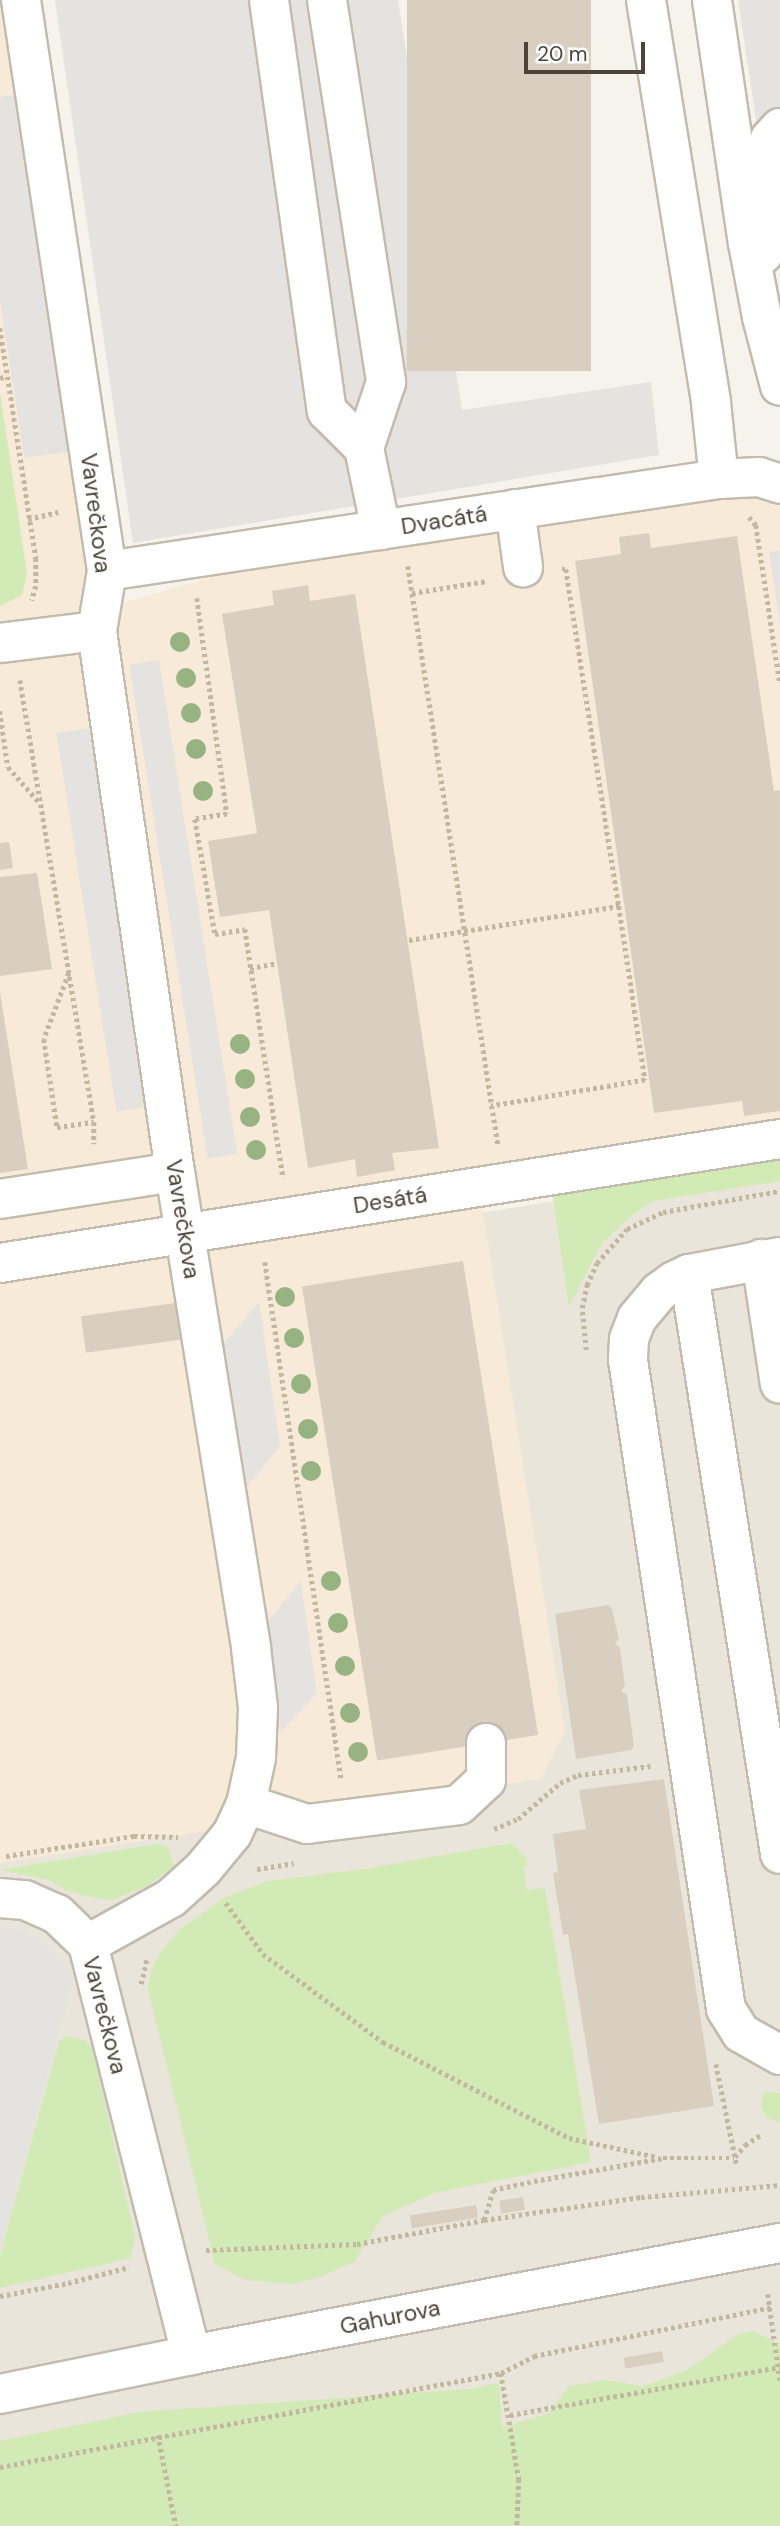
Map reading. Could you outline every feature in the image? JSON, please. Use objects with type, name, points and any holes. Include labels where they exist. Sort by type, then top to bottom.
[{"type":"street","name":"Vavrečkova","points":[[20,0],[107,571],[97,631],[184,1233],[257,1696],[256,1758],[246,1804],[232,1834],[204,1869],[171,1898],[88,1944],[191,2355]]},
{"type":"street","points":[[270,0],[327,411],[364,448]]},
{"type":"street","points":[[327,0],[386,382],[364,448],[381,530]]},
{"type":"street","points":[[646,0],[711,403],[719,480]]},
{"type":"street","points":[[712,0],[754,279],[780,386]]},
{"type":"street","points":[[754,279],[768,229],[767,152],[770,139],[780,128]]},
{"type":"street","name":"Dvacátá","points":[[107,571],[719,480],[778,478]]},
{"type":"street","points":[[515,509],[523,567]]},
{"type":"street","points":[[6,660],[97,631]]},
{"type":"street","name":"Desátá","points":[[0,1263],[780,1139]]},
{"type":"street","points":[[0,1199],[175,1172]]},
{"type":"street","points":[[780,1384],[771,1258],[690,1275],[659,1292],[637,1318],[629,1339],[628,1360],[708,1907],[726,2008],[741,2033],[780,2055]]},
{"type":"street","points":[[690,1275],[780,1854]]},
{"type":"street","points":[[246,1804],[307,1824],[459,1805],[486,1780],[486,1743]]},
{"type":"street","points":[[0,1898],[25,1900],[57,1914],[88,1944]]},
{"type":"street","name":"Gahurova","points":[[0,2394],[191,2355],[780,2244]]},
{"type":"path","points":[[0,328],[36,558],[36,586],[32,599],[26,606]]},
{"type":"path","points":[[0,378],[7,376]]},
{"type":"path","points":[[744,512],[757,524],[780,683]]},
{"type":"path","points":[[191,559],[228,814],[195,819],[215,934],[245,929],[284,1180]]},
{"type":"path","points":[[491,1105],[645,1080],[566,569]]},
{"type":"path","points":[[412,593],[496,1133]]},
{"type":"path","points":[[6,660],[21,680],[96,1134],[84,1186]]},
{"type":"path","points":[[0,712],[8,767],[42,805]]},
{"type":"path","points":[[409,940],[620,906]]},
{"type":"path","points":[[250,968],[277,963]]},
{"type":"path","points":[[69,972],[44,1039],[57,1127],[94,1122]]},
{"type":"path","points":[[265,1258],[341,1777]]},
{"type":"path","points":[[0,1857],[134,1836],[177,1838]]},
{"type":"path","points":[[220,1894],[263,1954],[383,2042],[569,2138],[663,2158]]},
{"type":"path","points":[[142,1994],[146,1960],[152,1949]]},
{"type":"path","points":[[484,2220],[493,2190],[663,2158],[734,2158],[745,2145],[762,2134]]},
{"type":"path","points":[[734,2158],[737,2166]]},
{"type":"path","points":[[201,2238],[204,2250],[357,2244],[484,2220],[641,2197],[780,2185]]},
{"type":"path","points":[[0,2296],[168,2260]]},
{"type":"path","points":[[768,2294],[772,2306],[780,2379]]},
{"type":"path","points":[[0,2467],[158,2435],[501,2373],[534,2356],[772,2306]]},
{"type":"path","points":[[510,2415],[779,2366]]},
{"type":"path","points":[[501,2373],[519,2479],[517,2526]]},
{"type":"path","points":[[158,2435],[176,2526]]},
{"type":"shaded area","points":[[0,0],[7,0],[123,599],[217,1254],[780,1166],[780,2526],[0,2526]]},
{"type":"shaded area","points":[[55,0],[398,0],[462,410],[651,382],[659,455],[133,543]]},
{"type":"shaded area","points":[[738,0],[780,0],[780,121],[757,126]]},
{"type":"shaded area","points":[[0,3],[73,451],[91,612],[244,568],[780,489],[780,1128],[477,1173],[565,1731],[541,1779],[0,1863]]},
{"type":"shaded area","points":[[20,94],[73,451],[24,458],[0,300],[0,97]]},
{"type":"shaded area","points":[[780,550],[780,625],[769,552]]},
{"type":"shaded area","points":[[159,660],[237,1154],[208,1159],[129,665]]},
{"type":"shaded area","points":[[89,728],[149,1106],[116,1111],[56,733]]},
{"type":"shaded area","points":[[259,1302],[280,1446],[247,1487],[224,1343]]},
{"type":"shaded area","points":[[301,1581],[317,1693],[281,1732],[268,1621]]},
{"type":"shaded area","points":[[0,1926],[14,1928],[40,1939],[59,1957],[74,1978],[0,2251]]},
{"type":"green space","points":[[0,392],[27,574],[22,595],[0,606]]},
{"type":"green space","points":[[780,1156],[780,1181],[653,1201],[630,1217],[602,1243],[569,1306],[552,1191]]},
{"type":"green space","points":[[511,1843],[527,1859],[527,1866],[523,1867],[527,1890],[545,1888],[591,2162],[434,2193],[383,2216],[354,2262],[320,2277],[293,2284],[245,2280],[215,2264],[148,1989],[152,1968],[162,1950],[180,1929],[226,1897],[268,1881],[364,1869]]},
{"type":"green space","points":[[158,1844],[168,1847],[174,1866],[146,1887],[111,1900],[67,1891],[49,1880],[0,1870]]},
{"type":"green space","points":[[66,2036],[85,2040],[93,2050],[135,2238],[131,2258],[0,2288],[0,2256],[59,2041]]},
{"type":"green space","points":[[764,2092],[780,2093],[780,2123],[766,2117],[761,2106]]},
{"type":"green space","points":[[753,2331],[780,2344],[780,2526],[0,2526],[0,2441],[139,2412],[469,2389],[499,2383],[502,2427],[548,2414],[569,2386],[606,2380],[642,2386],[687,2370],[738,2334]]},
{"type":"building","points":[[407,0],[591,0],[591,371],[407,371]]},
{"type":"building","points":[[649,533],[651,548],[737,536],[774,791],[780,790],[780,1111],[744,1116],[742,1101],[654,1113],[575,561],[621,554],[619,537]]},
{"type":"building","points":[[308,585],[310,601],[355,594],[439,1148],[392,1153],[395,1170],[357,1177],[355,1159],[308,1168],[269,910],[220,917],[208,841],[257,833],[222,614],[274,605],[272,591]]},
{"type":"building","points":[[9,842],[13,868],[0,870],[0,843]]},
{"type":"building","points":[[37,873],[52,969],[0,976],[0,877]]},
{"type":"building","points":[[0,992],[28,1169],[0,1173]]},
{"type":"building","points":[[463,1261],[538,1735],[377,1761],[302,1286]]},
{"type":"building","points":[[175,1303],[180,1340],[86,1353],[81,1316]]},
{"type":"building","points":[[608,1605],[612,1609],[619,1639],[615,1643],[620,1648],[625,1686],[621,1691],[627,1695],[634,1746],[631,1750],[576,1759],[555,1614]]},
{"type":"building","points":[[664,1779],[714,2106],[599,2124],[568,1934],[563,1935],[553,1873],[558,1872],[553,1834],[586,1829],[579,1790]]},
{"type":"building","points":[[523,2197],[525,2210],[501,2214],[499,2201]]},
{"type":"building","points":[[476,2205],[478,2218],[412,2228],[410,2215]]},
{"type":"building","points":[[662,2351],[664,2362],[626,2369],[624,2358]]}]
